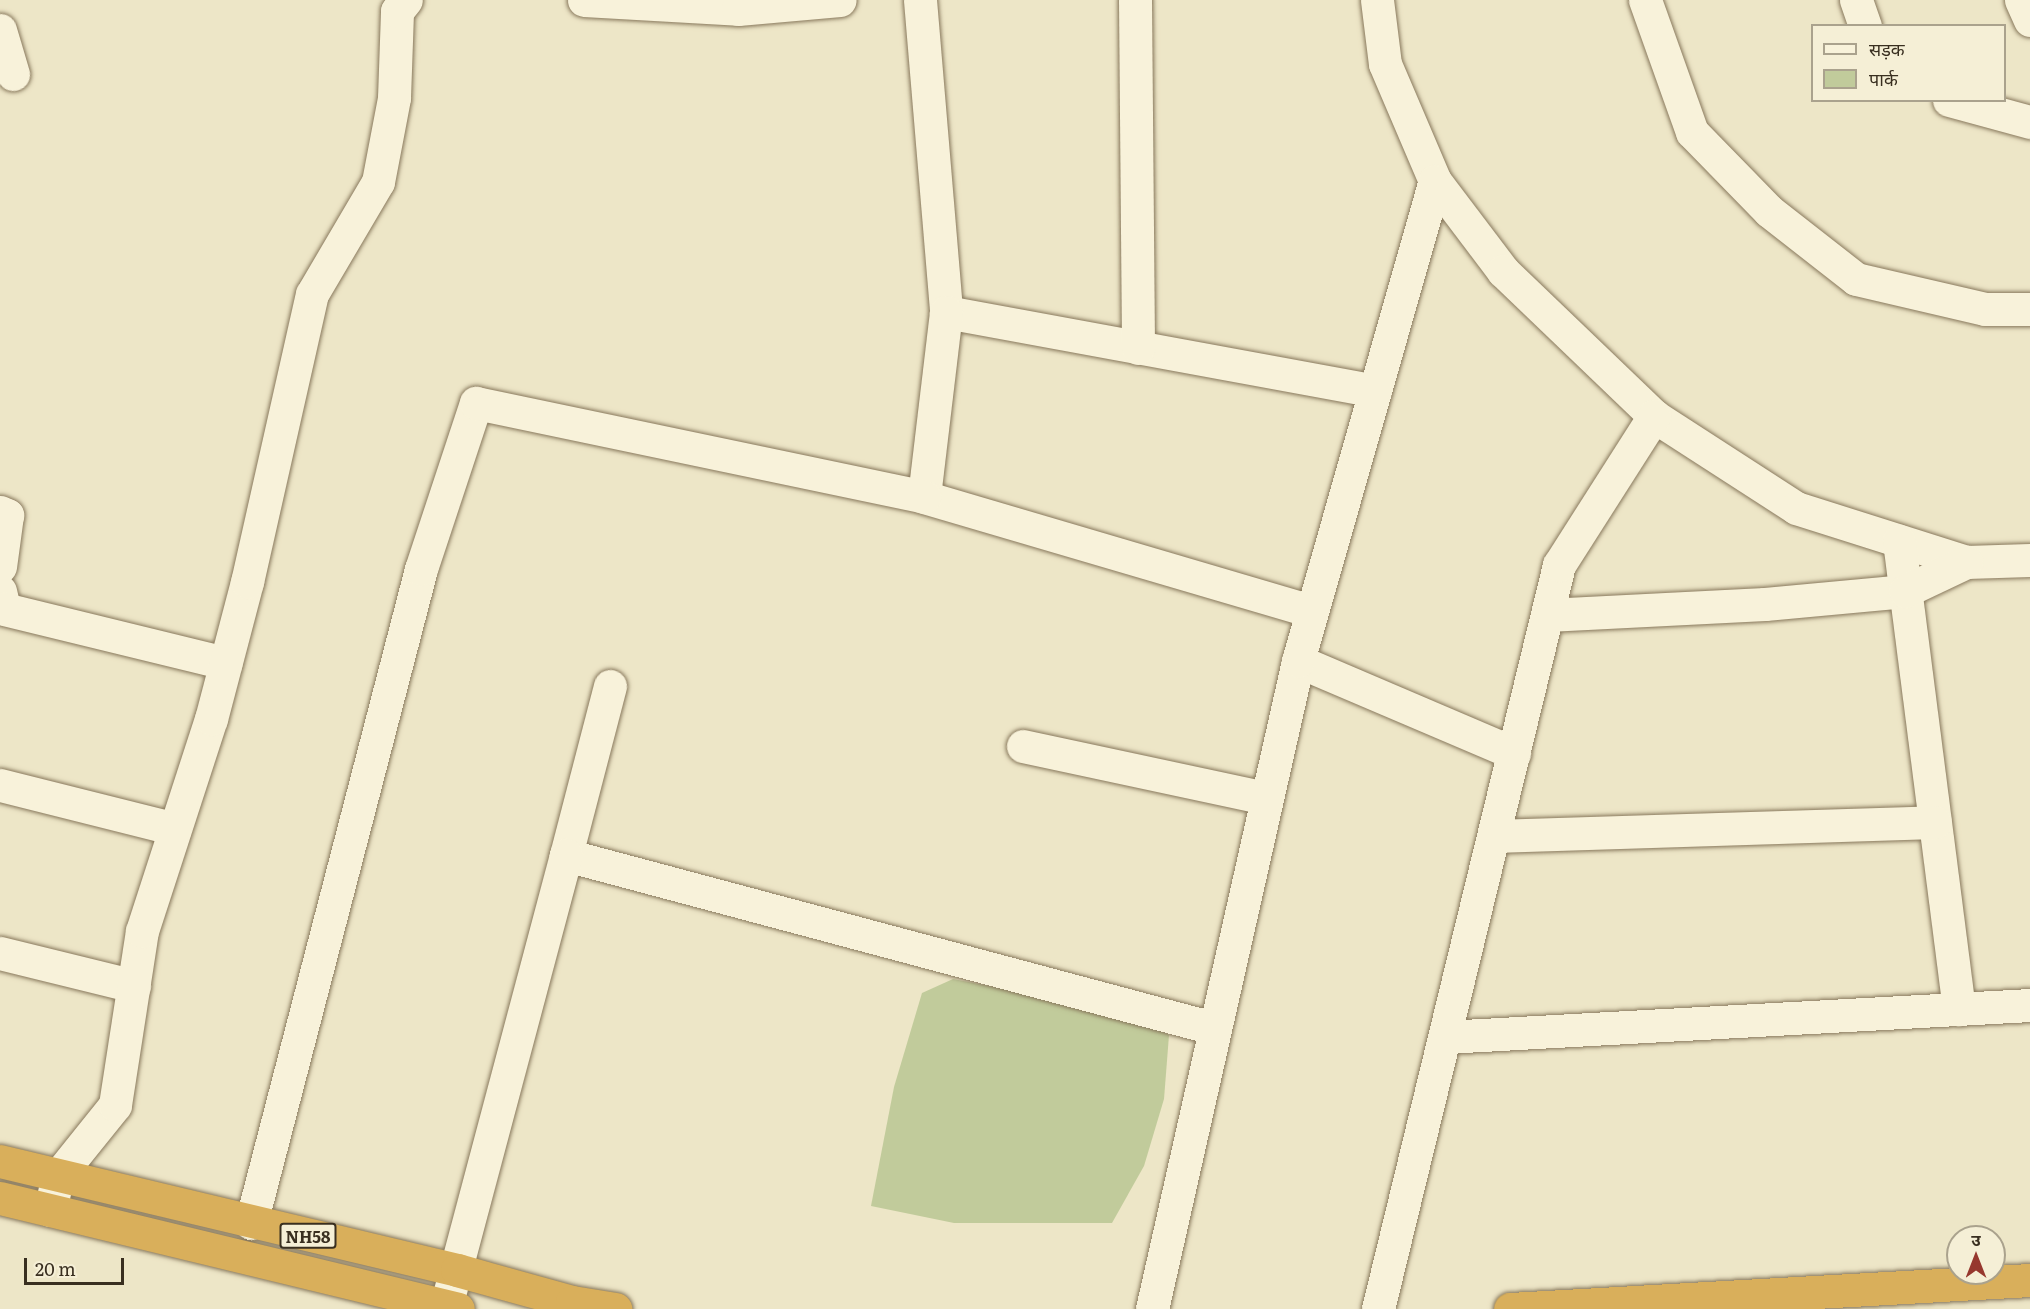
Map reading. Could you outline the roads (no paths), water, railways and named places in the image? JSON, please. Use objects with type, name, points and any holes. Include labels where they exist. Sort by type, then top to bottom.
[{"type":"highway","name":"NH58","points":[[0,1161],[251,1223],[457,1270],[572,1302],[615,1309]]},
{"type":"highway","name":"NH58","points":[[0,1198],[433,1305]]},
{"type":"highway","points":[[1510,1309],[2030,1280]]},
{"type":"street","points":[[50,1210],[58,1176],[115,1105],[142,931],[225,663],[312,294],[378,182],[394,98],[397,11],[406,0]]},
{"type":"street","points":[[584,0],[738,9],[840,0]]},
{"type":"street","points":[[920,0],[946,312],[924,497]]},
{"type":"street","points":[[1135,0],[1138,348]]},
{"type":"street","points":[[1377,0],[1385,64],[1435,181],[1503,271],[1654,416],[1796,508],[1966,562],[2030,560]]},
{"type":"street","points":[[1645,0],[1692,132],[1769,211],[1856,279],[1985,309],[2030,309]]},
{"type":"street","points":[[1856,0],[1864,24]]},
{"type":"street","points":[[2021,0],[2030,20]]},
{"type":"street","points":[[0,30],[13,74]]},
{"type":"street","points":[[1956,102],[2030,122]]},
{"type":"street","points":[[1152,1309],[1213,1028],[1298,661],[1435,181]]},
{"type":"street","points":[[946,312],[1375,391]]},
{"type":"street","points":[[251,1223],[420,569],[476,403],[924,497],[1312,611]]},
{"type":"street","points":[[1378,1309],[1559,565],[1654,416]]},
{"type":"street","points":[[0,512],[7,516],[0,567]]},
{"type":"street","points":[[1899,541],[1959,1009]]},
{"type":"street","points":[[1547,615],[1765,604],[1905,591],[1966,562]]},
{"type":"street","points":[[1,602],[225,663]]},
{"type":"street","points":[[1298,661],[1514,753]]},
{"type":"street","points":[[433,1305],[457,1270],[610,686]]},
{"type":"street","points":[[1023,746],[1266,798]]},
{"type":"street","points":[[0,785],[175,828]]},
{"type":"street","points":[[1494,836],[1935,822]]},
{"type":"street","points":[[566,855],[1213,1028]]},
{"type":"street","points":[[0,953],[134,986]]},
{"type":"street","points":[[1445,1037],[2030,1005]]}]
